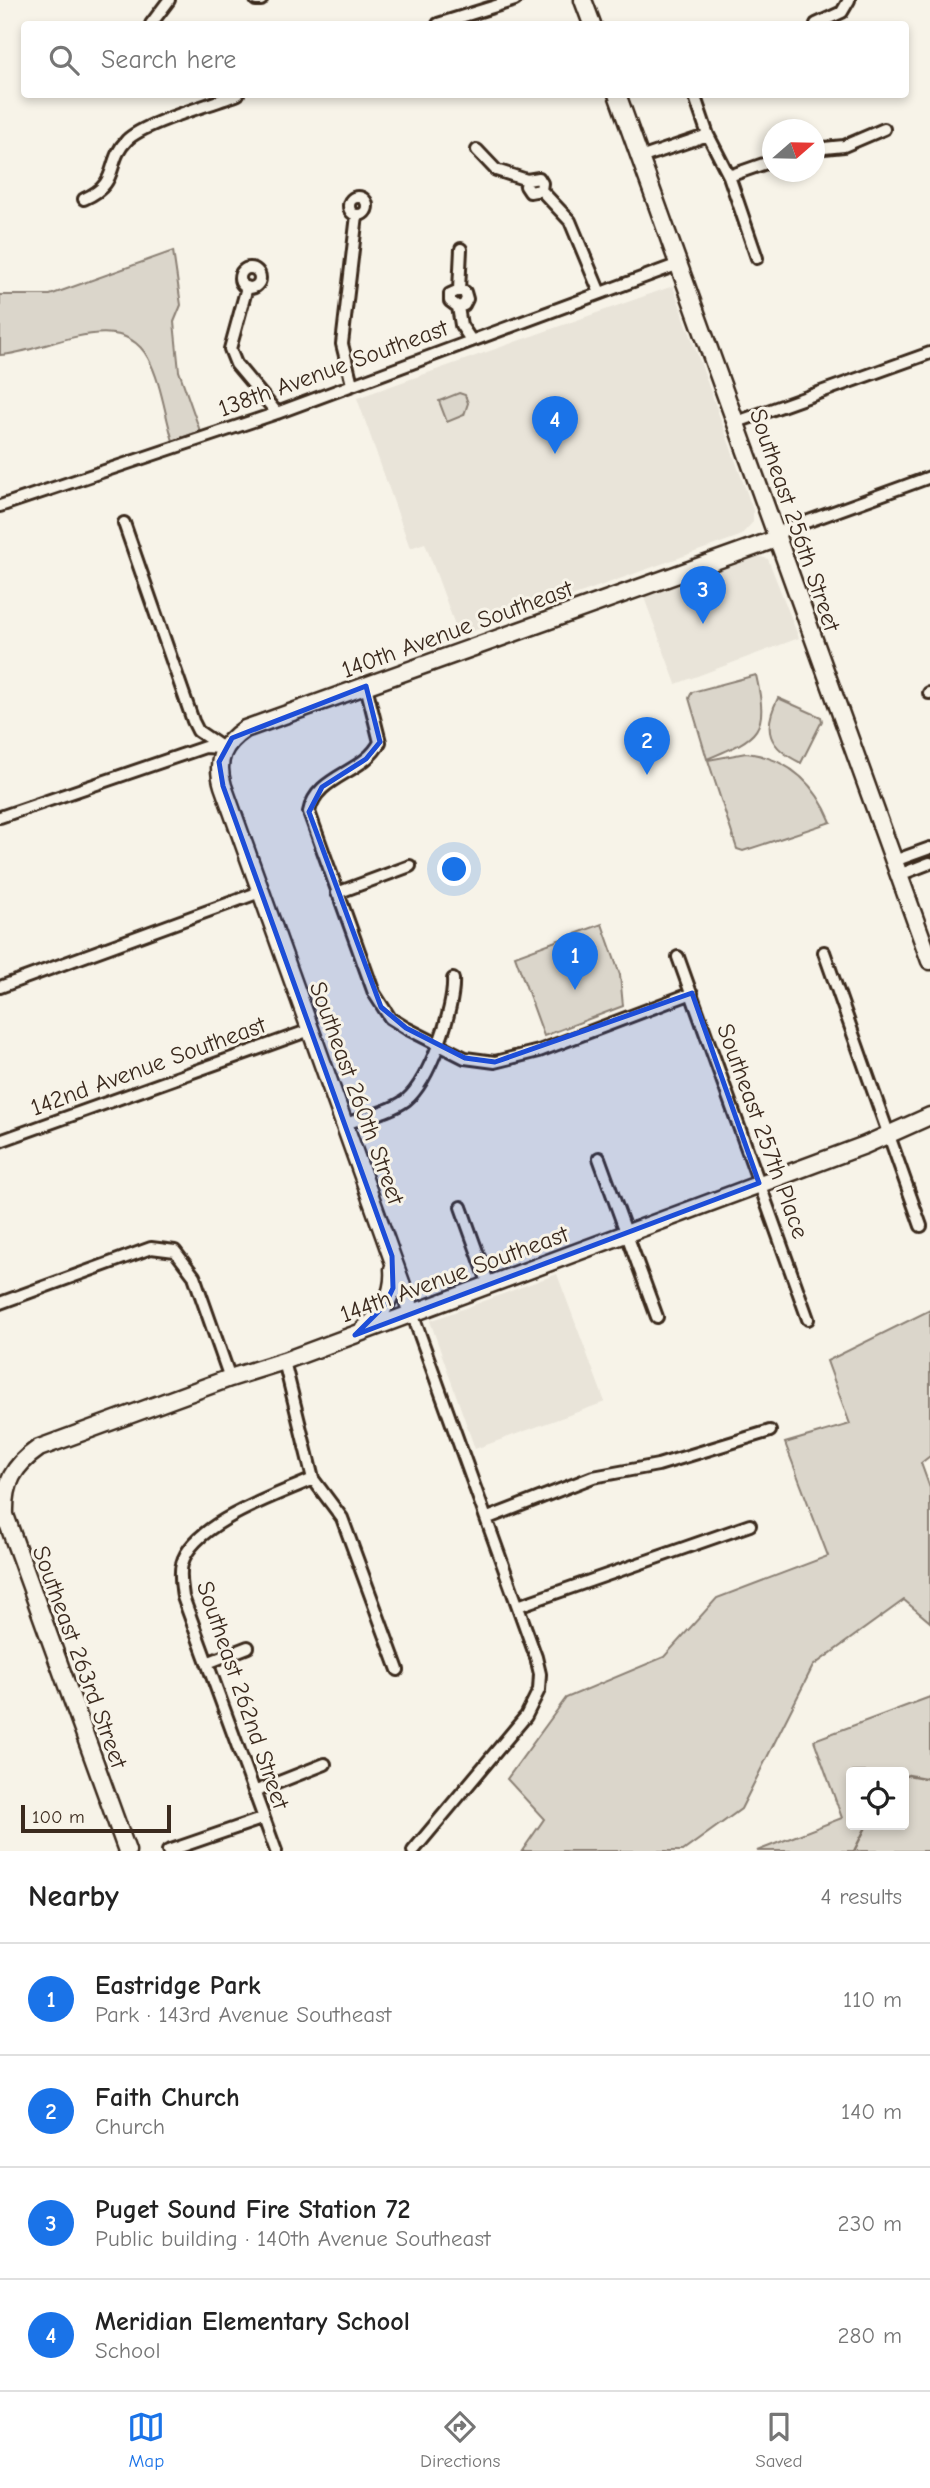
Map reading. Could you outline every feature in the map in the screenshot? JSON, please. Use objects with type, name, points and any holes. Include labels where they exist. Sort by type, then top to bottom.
[{"type":"street","points":[[153,21],[169,0]]},
{"type":"street","points":[[256,0],[261,0]]},
{"type":"street","points":[[448,21],[515,0]]},
{"type":"street","points":[[583,0],[591,21]]},
{"type":"street","points":[[821,21],[848,4]]},
{"type":"street","points":[[84,200],[106,187],[129,139],[146,129],[228,98]]},
{"type":"street","name":"Southeast 256th Street","points":[[618,98],[930,961]]},
{"type":"street","points":[[695,98],[708,135],[729,176],[757,258]]},
{"type":"street","points":[[825,147],[853,143],[884,129]]},
{"type":"street","points":[[640,158],[708,135]]},
{"type":"street","points":[[477,150],[496,170],[527,180],[530,192],[541,190],[570,221],[600,293]]},
{"type":"street","points":[[729,176],[762,164]]},
{"type":"street","points":[[352,384],[342,344],[357,215]]},
{"type":"street","points":[[461,248],[458,290],[465,292],[467,299],[464,305],[457,307],[461,324],[471,340]]},
{"type":"street","name":"138th Avenue Southeast","points":[[0,506],[277,413],[679,264]]},
{"type":"street","points":[[247,287],[230,349],[236,364],[277,413]]},
{"type":"street","points":[[737,422],[930,353]]},
{"type":"street","name":"140th Avenue Southeast","points":[[0,817],[205,747],[223,748],[245,729],[776,539],[784,530],[930,477]]},
{"type":"street","points":[[124,523],[193,721],[198,731],[223,748]]},
{"type":"street","points":[[366,686],[380,742],[375,752],[322,788],[312,799],[309,812],[312,827],[381,1007],[390,1018],[437,1044],[474,1060],[506,1060],[692,993]]},
{"type":"street","name":"Southeast 260th Street","points":[[223,748],[219,773],[488,1518],[540,1674],[539,1690],[526,1716],[413,1851]]},
{"type":"street","points":[[897,868],[930,848]]},
{"type":"street","points":[[897,868],[930,863]]},
{"type":"street","points":[[337,893],[410,866]]},
{"type":"street","points":[[0,988],[260,892]]},
{"type":"street","points":[[824,952],[921,1226]]},
{"type":"street","name":"Southeast 257th Place","points":[[678,957],[808,1319]]},
{"type":"street","points":[[345,1124],[405,1100],[422,1080],[452,1007],[453,979]]},
{"type":"street","name":"142nd Avenue Southeast","points":[[0,1141],[310,1030]]},
{"type":"street","name":"144th Avenue Southeast","points":[[5,1476],[39,1448],[230,1378],[284,1362],[889,1135],[930,1116]]},
{"type":"street","points":[[599,1158],[657,1317]]},
{"type":"street","points":[[461,1207],[489,1285]]},
{"type":"street","points":[[0,1303],[150,1248],[175,1251],[194,1276],[230,1378]]},
{"type":"street","points":[[355,1335],[373,1322],[393,1288],[392,1256]]},
{"type":"street","points":[[284,1362],[313,1479],[342,1518],[398,1670]]},
{"type":"street","points":[[488,1518],[593,1477],[658,1465],[770,1431]]},
{"type":"street","name":"Southeast 263rd Street","points":[[5,1476],[5,1515],[13,1541],[127,1851]]},
{"type":"street","name":"Southeast 262nd Street","points":[[275,1851],[183,1597],[180,1578],[187,1552],[218,1524],[313,1479]]},
{"type":"street","points":[[518,1606],[750,1525]]},
{"type":"street","points":[[207,1663],[248,1647]]},
{"type":"street","points":[[254,1792],[325,1764]]},
{"type":"street","points":[[168,1851],[264,1818]]},
{"type":"highlighted area","points":[[366,686],[380,742],[366,759],[322,787],[309,812],[381,1007],[406,1028],[465,1058],[495,1062],[692,993],[759,1183],[355,1335],[385,1305],[393,1288],[392,1256],[223,786],[219,762],[232,738]]},
{"type":"shaded area","points":[[173,251],[181,305],[174,322],[179,371],[200,431],[173,441],[160,388],[148,358],[135,343],[119,335],[100,333],[80,336],[0,355],[0,295],[50,295]]},
{"type":"shaded area","points":[[673,286],[753,510],[753,522],[740,536],[459,636],[425,543],[410,548],[357,398]]},
{"type":"shaded area","points":[[459,393],[465,395],[468,403],[464,415],[447,422],[439,401]]},
{"type":"shaded area","points":[[754,555],[768,559],[799,638],[676,684],[642,592]]},
{"type":"shaded area","points":[[756,675],[761,709],[756,730],[739,745],[707,759],[689,698],[692,692]]},
{"type":"shaded area","points":[[778,698],[821,717],[822,721],[801,763],[781,751],[771,736],[770,719]]},
{"type":"shaded area","points":[[746,753],[775,760],[799,775],[817,795],[831,822],[743,851],[737,849],[708,760]]},
{"type":"shaded area","points":[[602,924],[620,975],[623,1006],[544,1036],[515,956]]},
{"type":"shaded area","points":[[557,1274],[605,1402],[475,1449],[430,1321]]},
{"type":"shaded area","points":[[930,1310],[930,1456],[921,1463],[930,1488],[930,1622],[904,1600],[813,1666],[741,1809],[683,1851],[522,1851],[544,1819],[507,1779],[566,1698],[664,1657],[717,1598],[828,1556],[785,1443],[850,1424],[827,1361]]},
{"type":"shaded area","points":[[930,1697],[930,1851],[757,1851],[842,1818],[814,1740]]},
{"type":"waterway","points":[[909,1775],[930,1779]]},
{"type":"waterway","points":[[854,1851],[864,1830]]},
{"type":"place","name":"Meridian Elementary School","points":[[555,454]]},
{"type":"place","name":"Puget Sound Fire Station 72","points":[[703,624]]},
{"type":"place","name":"Faith Church","points":[[647,775]]},
{"type":"place","name":"Eastridge Park","points":[[575,990]]}]
